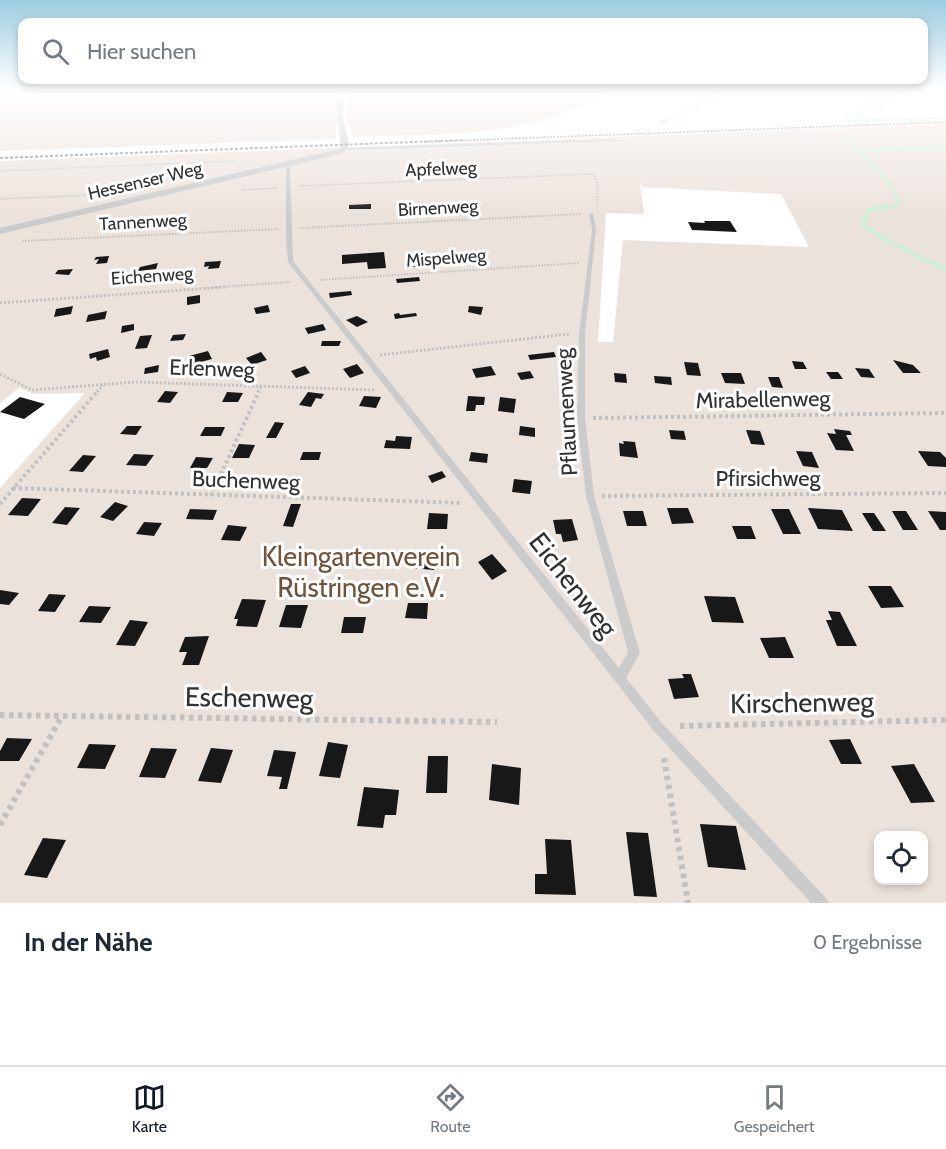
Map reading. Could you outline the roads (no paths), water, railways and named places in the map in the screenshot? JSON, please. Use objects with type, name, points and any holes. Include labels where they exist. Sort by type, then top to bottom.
[{"type":"street","points":[[342,132],[344,149]]},
{"type":"street","name":"Hessenser Weg","points":[[0,231],[285,165],[344,149]]},
{"type":"lane","points":[[344,149],[614,140]]},
{"type":"lane","name":"Eichenweg","points":[[285,165],[288,166],[287,229],[290,261],[658,727],[821,903]]},
{"type":"lane","name":"Pflaumenweg","points":[[591,214],[594,230],[588,264],[582,334],[581,418],[590,496],[634,653],[620,678]]},
{"type":"waterway","points":[[843,134],[850,142]]},
{"type":"waterway","points":[[849,140],[859,151]]},
{"type":"waterway","points":[[859,151],[946,148]]},
{"type":"waterway","points":[[859,151],[893,188],[898,204],[888,206]]},
{"type":"waterway","points":[[894,205],[868,211],[864,225],[890,242],[946,270]]},
{"type":"railway","points":[[424,142],[681,132]]},
{"type":"railway","points":[[0,158],[464,140]]},
{"type":"park label","name":"Kleingartenverein Rüstringen e.V.","points":[[361,572]]}]
